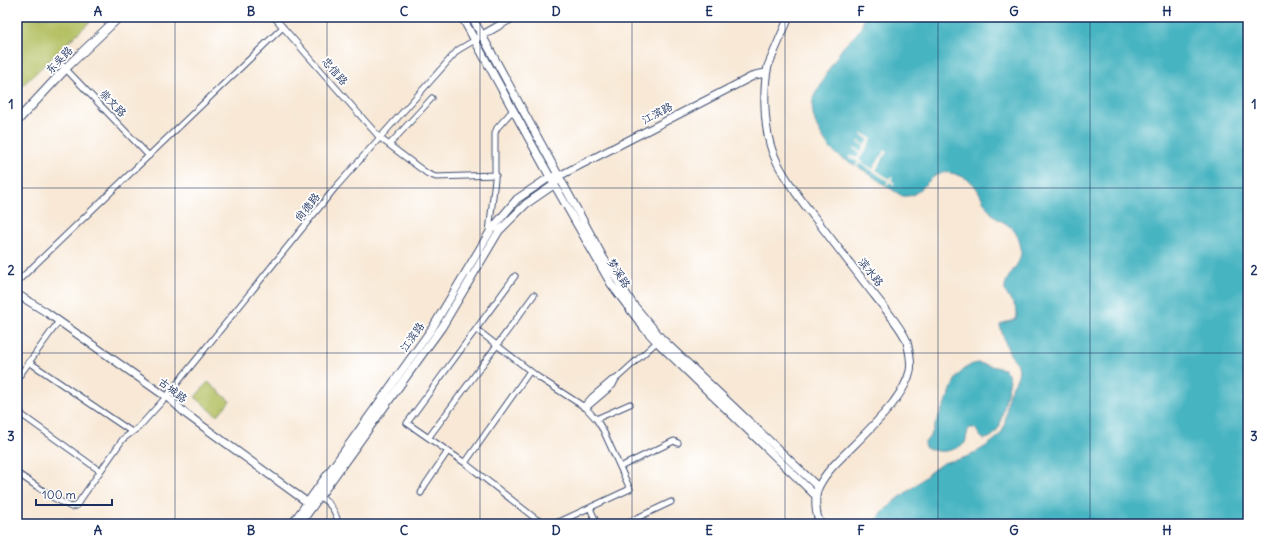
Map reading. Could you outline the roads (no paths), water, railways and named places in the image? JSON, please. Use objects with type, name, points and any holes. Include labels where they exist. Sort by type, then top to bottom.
[{"type":"main road","name":"东吴路","points":[[17,114],[113,17]]},
{"type":"main road","name":"东吴路","points":[[17,121],[64,67],[119,17]]},
{"type":"main road","name":"梦溪路","points":[[462,17],[611,284],[644,328],[659,340],[818,487]]},
{"type":"main road","name":"梦溪路","points":[[472,17],[483,34],[617,280],[659,340],[816,496]]},
{"type":"main road","points":[[475,40],[514,17]]},
{"type":"main road","name":"滨水路","points":[[789,17],[766,73],[765,98],[770,144],[781,169],[807,208],[906,337],[909,351],[910,370],[904,387],[872,427],[831,467],[818,487],[816,496],[819,521],[821,524]]},
{"type":"main road","name":"江滨路","points":[[292,524],[310,504],[433,327],[489,234],[517,199],[550,177],[559,176],[755,75],[766,73]]},
{"type":"main road","name":"江滨路","points":[[300,524],[310,504],[320,497],[442,327],[499,231],[526,204],[555,184],[559,176]]},
{"type":"main road","name":"古城路","points":[[17,294],[59,321],[166,397],[186,414],[310,504]]},
{"type":"street","name":"忠信路","points":[[274,17],[380,138],[428,174],[436,177],[496,175]]},
{"type":"street","points":[[17,282],[283,27]]},
{"type":"street","name":"尚德路","points":[[17,473],[54,498],[71,507],[76,506],[123,438],[139,427],[166,397],[335,188],[458,50],[475,40]]},
{"type":"street","name":"崇文路","points":[[64,67],[149,156]]},
{"type":"street","points":[[389,145],[432,98]]},
{"type":"street","points":[[489,234],[496,175],[494,133],[513,110]]},
{"type":"street","points":[[476,329],[530,371],[585,408],[596,419],[603,430],[630,489],[561,521],[550,524],[536,519],[465,462],[408,423],[476,329],[515,276]]},
{"type":"street","points":[[429,437],[534,295]]},
{"type":"street","points":[[17,379],[59,321]]},
{"type":"street","points":[[585,408],[592,396],[612,380],[616,379],[659,340]]},
{"type":"street","points":[[29,362],[132,432]]},
{"type":"street","points":[[465,462],[530,371]]},
{"type":"street","points":[[17,402],[19,416],[100,471]]},
{"type":"street","points":[[596,419],[630,404]]},
{"type":"street","points":[[620,467],[674,441],[678,443]]},
{"type":"street","points":[[421,493],[448,451]]},
{"type":"street","points":[[320,497],[329,502],[336,513],[337,524]]},
{"type":"street","points":[[624,524],[670,502]]},
{"type":"street","points":[[590,508],[597,524]]},
{"type":"water","points":[[864,17],[1248,17],[1248,524],[875,524],[887,508],[936,467],[946,462],[960,459],[979,450],[1001,434],[1005,421],[1009,394],[1018,376],[1019,369],[1018,365],[1010,354],[1000,325],[1016,319],[1016,309],[1005,290],[1005,286],[1008,277],[1017,265],[1021,256],[1021,248],[1016,233],[1011,227],[993,215],[979,192],[966,178],[952,173],[941,173],[931,179],[919,191],[909,196],[903,196],[836,154],[821,136],[814,120],[812,104],[814,97],[841,50],[861,28]]},
{"type":"water","points":[[978,363],[1004,369],[1010,380],[1000,425],[994,435],[983,439],[974,428],[970,428],[968,430],[965,443],[956,448],[946,451],[935,451],[925,447],[924,444],[932,433],[956,379],[961,372],[973,364]]}]
